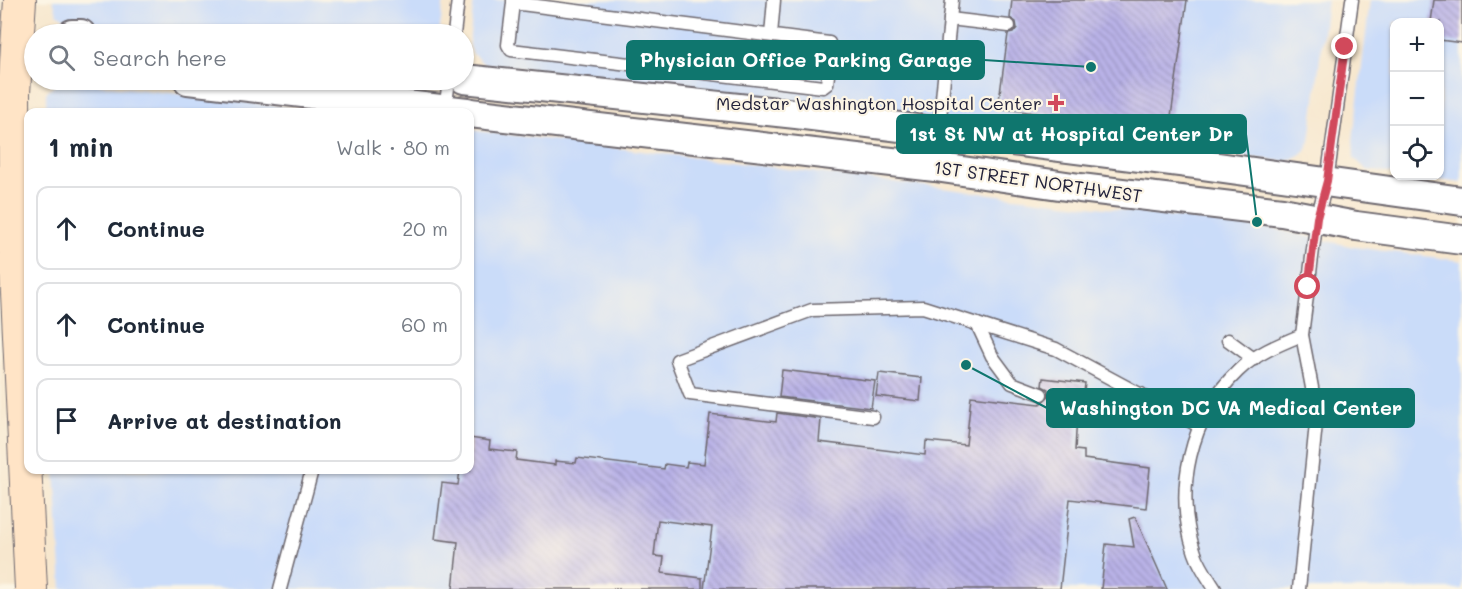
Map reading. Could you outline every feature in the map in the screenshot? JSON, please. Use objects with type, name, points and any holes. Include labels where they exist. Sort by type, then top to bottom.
[{"type":"main road","points":[[20,0],[22,45],[14,93],[15,251],[24,441]]},
{"type":"main road","points":[[26,474],[31,589]]},
{"type":"street","name":"1ST STREET NORTHWEST","points":[[474,80],[796,114],[1327,181],[1462,201]]},
{"type":"street","name":"1ST STREET NORTHWEST","points":[[272,90],[423,108]]},
{"type":"street","name":"1ST STREET NORTHWEST","points":[[474,114],[935,167],[1317,218],[1356,226],[1462,240]]},
{"type":"lane","points":[[455,24],[458,0]]},
{"type":"lane","points":[[771,35],[774,0]]},
{"type":"lane","points":[[935,167],[952,0]]},
{"type":"lane","points":[[1299,589],[1317,414],[1302,335],[1317,218],[1327,181],[1352,0]]},
{"type":"lane","points":[[513,1],[771,35],[829,43],[831,48],[826,87],[512,50],[508,45],[513,1]]},
{"type":"lane","points":[[950,19],[1009,26]]},
{"type":"lane","points":[[452,90],[456,108]]},
{"type":"lane","points":[[873,417],[690,394],[677,360],[812,310],[923,307],[1056,349],[1199,426]]},
{"type":"lane","points":[[977,324],[992,356],[1012,383],[1041,394]]},
{"type":"lane","points":[[1215,589],[1195,555],[1186,520],[1186,470],[1199,426],[1217,395],[1239,370],[1272,348],[1302,335]]},
{"type":"lane","points":[[1228,340],[1254,360]]},
{"type":"lane","points":[[1083,400],[1109,402],[1141,394]]},
{"type":"lane","points":[[280,589],[311,474]]},
{"type":"shaded area","points":[[53,0],[444,0],[440,24],[73,24],[57,13]]},
{"type":"shaded area","name":"Medstar Washington Hospital Center","points":[[474,0],[1327,0],[1310,141],[1302,155],[1286,162],[484,64],[474,55],[474,24],[471,24]]},
{"type":"shaded area","points":[[1370,0],[1462,0],[1462,183],[1438,180],[1444,180],[1444,18],[1390,18],[1390,173],[1367,170],[1354,158],[1353,140]]},
{"type":"shaded area","points":[[49,90],[145,90],[296,108],[46,108],[46,93]]},
{"type":"shaded area","points":[[474,130],[1276,229],[1354,247],[1462,261],[1462,589],[62,589],[55,474],[474,474]]},
{"type":"building","points":[[1012,0],[1187,0],[1169,131],[998,108],[1008,34],[1013,33],[1017,28],[1016,22],[1010,18]]},
{"type":"building","points":[[1434,0],[1462,0],[1462,43],[1444,41],[1444,18],[1432,18]]},
{"type":"building","points":[[782,370],[875,381],[871,408],[779,397]]},
{"type":"building","points":[[879,373],[922,378],[920,401],[876,396]]},
{"type":"building","points":[[1043,378],[1085,383],[1084,392],[1079,393],[1075,400],[1082,408],[1082,415],[1077,415],[1075,450],[1084,451],[1084,459],[1150,468],[1146,508],[1070,499],[1060,589],[704,589],[712,527],[658,520],[654,556],[664,557],[662,573],[702,578],[702,589],[453,589],[458,542],[435,539],[442,483],[458,485],[459,474],[474,474],[474,439],[490,441],[489,449],[517,452],[516,460],[555,465],[555,461],[576,463],[577,458],[664,469],[665,464],[686,467],[687,462],[704,464],[710,414],[776,422],[777,413],[821,419],[819,442],[925,455],[926,441],[966,445],[971,396],[1040,404],[1049,396],[1048,389],[1042,386]]},
{"type":"building","points":[[1135,517],[1167,589],[1101,589],[1106,544],[1134,547],[1129,519]]},
{"type":"place","name":"Physician Office Parking Garage","points":[[1091,67]]},
{"type":"place","name":"Medstar Washington Hospital Center","points":[[1056,103]]},
{"type":"place","name":"1st St NW at Hospital Center Dr","points":[[1257,222]]},
{"type":"place","name":"Washington DC VA Medical Center","points":[[966,365]]},
{"type":"route","points":[[1308,287],[1317,218],[1327,181],[1345,47]]}]
